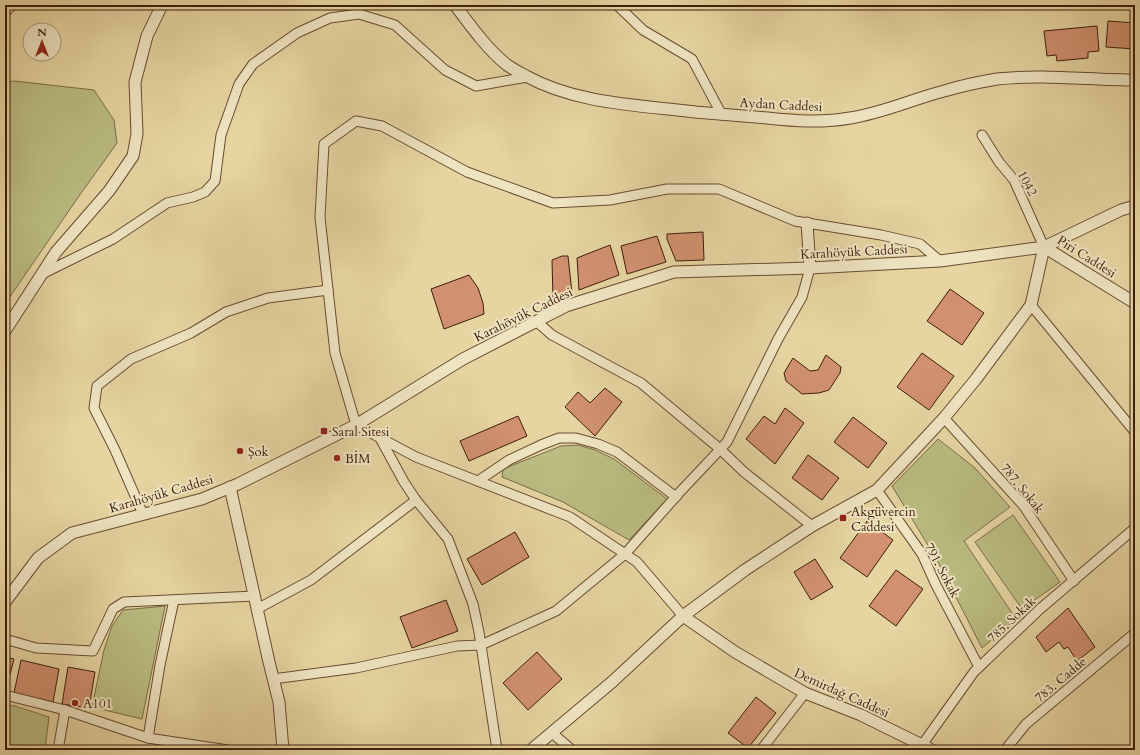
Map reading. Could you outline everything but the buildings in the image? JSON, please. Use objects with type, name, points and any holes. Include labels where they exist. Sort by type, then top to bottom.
[{"type":"street","points":[[5,11],[12,5]]},
{"type":"street","points":[[5,330],[56,252],[109,191],[133,156],[136,134],[135,82],[147,36],[162,5]]},
{"type":"street","name":"Aydan Caddesi","points":[[455,5],[478,36],[507,65],[527,77],[557,90],[594,100],[722,115],[808,122],[834,121],[875,113],[970,84],[997,80],[1019,78],[1135,80]]},
{"type":"street","points":[[617,5],[643,30],[692,59],[722,115]]},
{"type":"street","points":[[42,274],[113,239],[167,203],[193,197],[206,192],[214,181],[220,135],[239,84],[253,64],[297,33],[330,18],[359,14],[395,25],[445,70],[476,86],[527,77]]},
{"type":"street","points":[[683,616],[637,562],[570,518],[416,457],[356,425],[335,353],[320,218],[324,144],[356,121],[382,126],[467,172],[553,203],[610,200],[667,189],[719,189],[795,221],[881,235],[920,244],[940,261]]},
{"type":"street","name":"1042","points":[[982,135],[999,162],[1014,180],[1044,247]]},
{"type":"street","name":"Karahöyük Caddesi","points":[[5,602],[38,558],[72,533],[202,499],[230,487],[356,425],[463,359],[566,306],[674,272],[810,268],[940,261],[1044,247],[1121,210],[1135,206]]},
{"type":"street","points":[[273,679],[356,668],[457,646],[481,645],[556,611],[625,554],[727,442],[778,339],[802,297],[810,268],[807,223]]},
{"type":"street","points":[[531,750],[612,682],[683,616],[745,570],[812,526],[877,490],[944,418],[976,379],[1031,305],[1044,247]]},
{"type":"street","name":"Piri Caddesi","points":[[1044,247],[1135,303]]},
{"type":"street","points":[[143,514],[115,450],[94,408],[97,386],[131,359],[191,333],[226,312],[268,298],[328,290]]},
{"type":"street","points":[[1031,305],[1135,432]]},
{"type":"street","points":[[536,321],[552,335],[641,383],[720,449],[744,472],[812,526]]},
{"type":"street","name":"787. Sokak","points":[[944,418],[1023,505],[1074,581]]},
{"type":"street","points":[[380,438],[404,482],[416,500],[448,539],[473,604],[481,645],[497,750]]},
{"type":"street","points":[[478,481],[509,460],[541,445],[559,438],[576,438],[598,444],[617,452],[676,497]]},
{"type":"street","points":[[230,487],[279,702],[283,750]]},
{"type":"street","name":"791. Sokak","points":[[877,490],[922,554],[936,585],[979,667]]},
{"type":"street","points":[[257,609],[311,580],[416,500]]},
{"type":"street","name":"785. Sokak","points":[[922,745],[974,672],[1040,609],[1135,528]]},
{"type":"street","points":[[5,639],[36,648],[93,651],[113,609],[124,602],[255,596]]},
{"type":"street","points":[[148,738],[160,665],[174,600]]},
{"type":"street","name":"Demirdağ Caddesi","points":[[683,616],[735,652],[805,693],[861,715],[932,750]]},
{"type":"street","name":"783. Cadde","points":[[1005,750],[1026,724],[1135,633]]},
{"type":"street","points":[[761,750],[805,693]]},
{"type":"street","points":[[5,695],[65,710],[148,738],[228,750]]},
{"type":"street","points":[[58,750],[65,710]]},
{"type":"street","points":[[552,733],[572,750]]},
{"type":"green space","points":[[14,81],[94,90],[114,120],[117,143],[5,304],[5,83]]},
{"type":"green space","points":[[938,439],[975,468],[1010,507],[964,541],[1016,619],[982,648],[937,560],[892,486]]},
{"type":"green space","points":[[578,445],[595,450],[614,459],[667,499],[629,540],[563,502],[502,477],[503,469],[561,446]]},
{"type":"green space","points":[[1013,515],[1060,582],[1022,609],[975,542]]},
{"type":"green space","points":[[165,606],[142,719],[92,707],[104,650],[112,626],[123,610]]},
{"type":"green space","points":[[5,705],[15,706],[49,717],[45,750],[5,750]]},
{"type":"place","name":"Saral Sitesi","points":[[324,431]]},
{"type":"place","name":"Şok","points":[[240,451]]},
{"type":"place","name":"BİM","points":[[337,458]]},
{"type":"place","name":"Akgüvercin Caddesi","points":[[843,518]]},
{"type":"place","name":"A101","points":[[75,703]]}]
